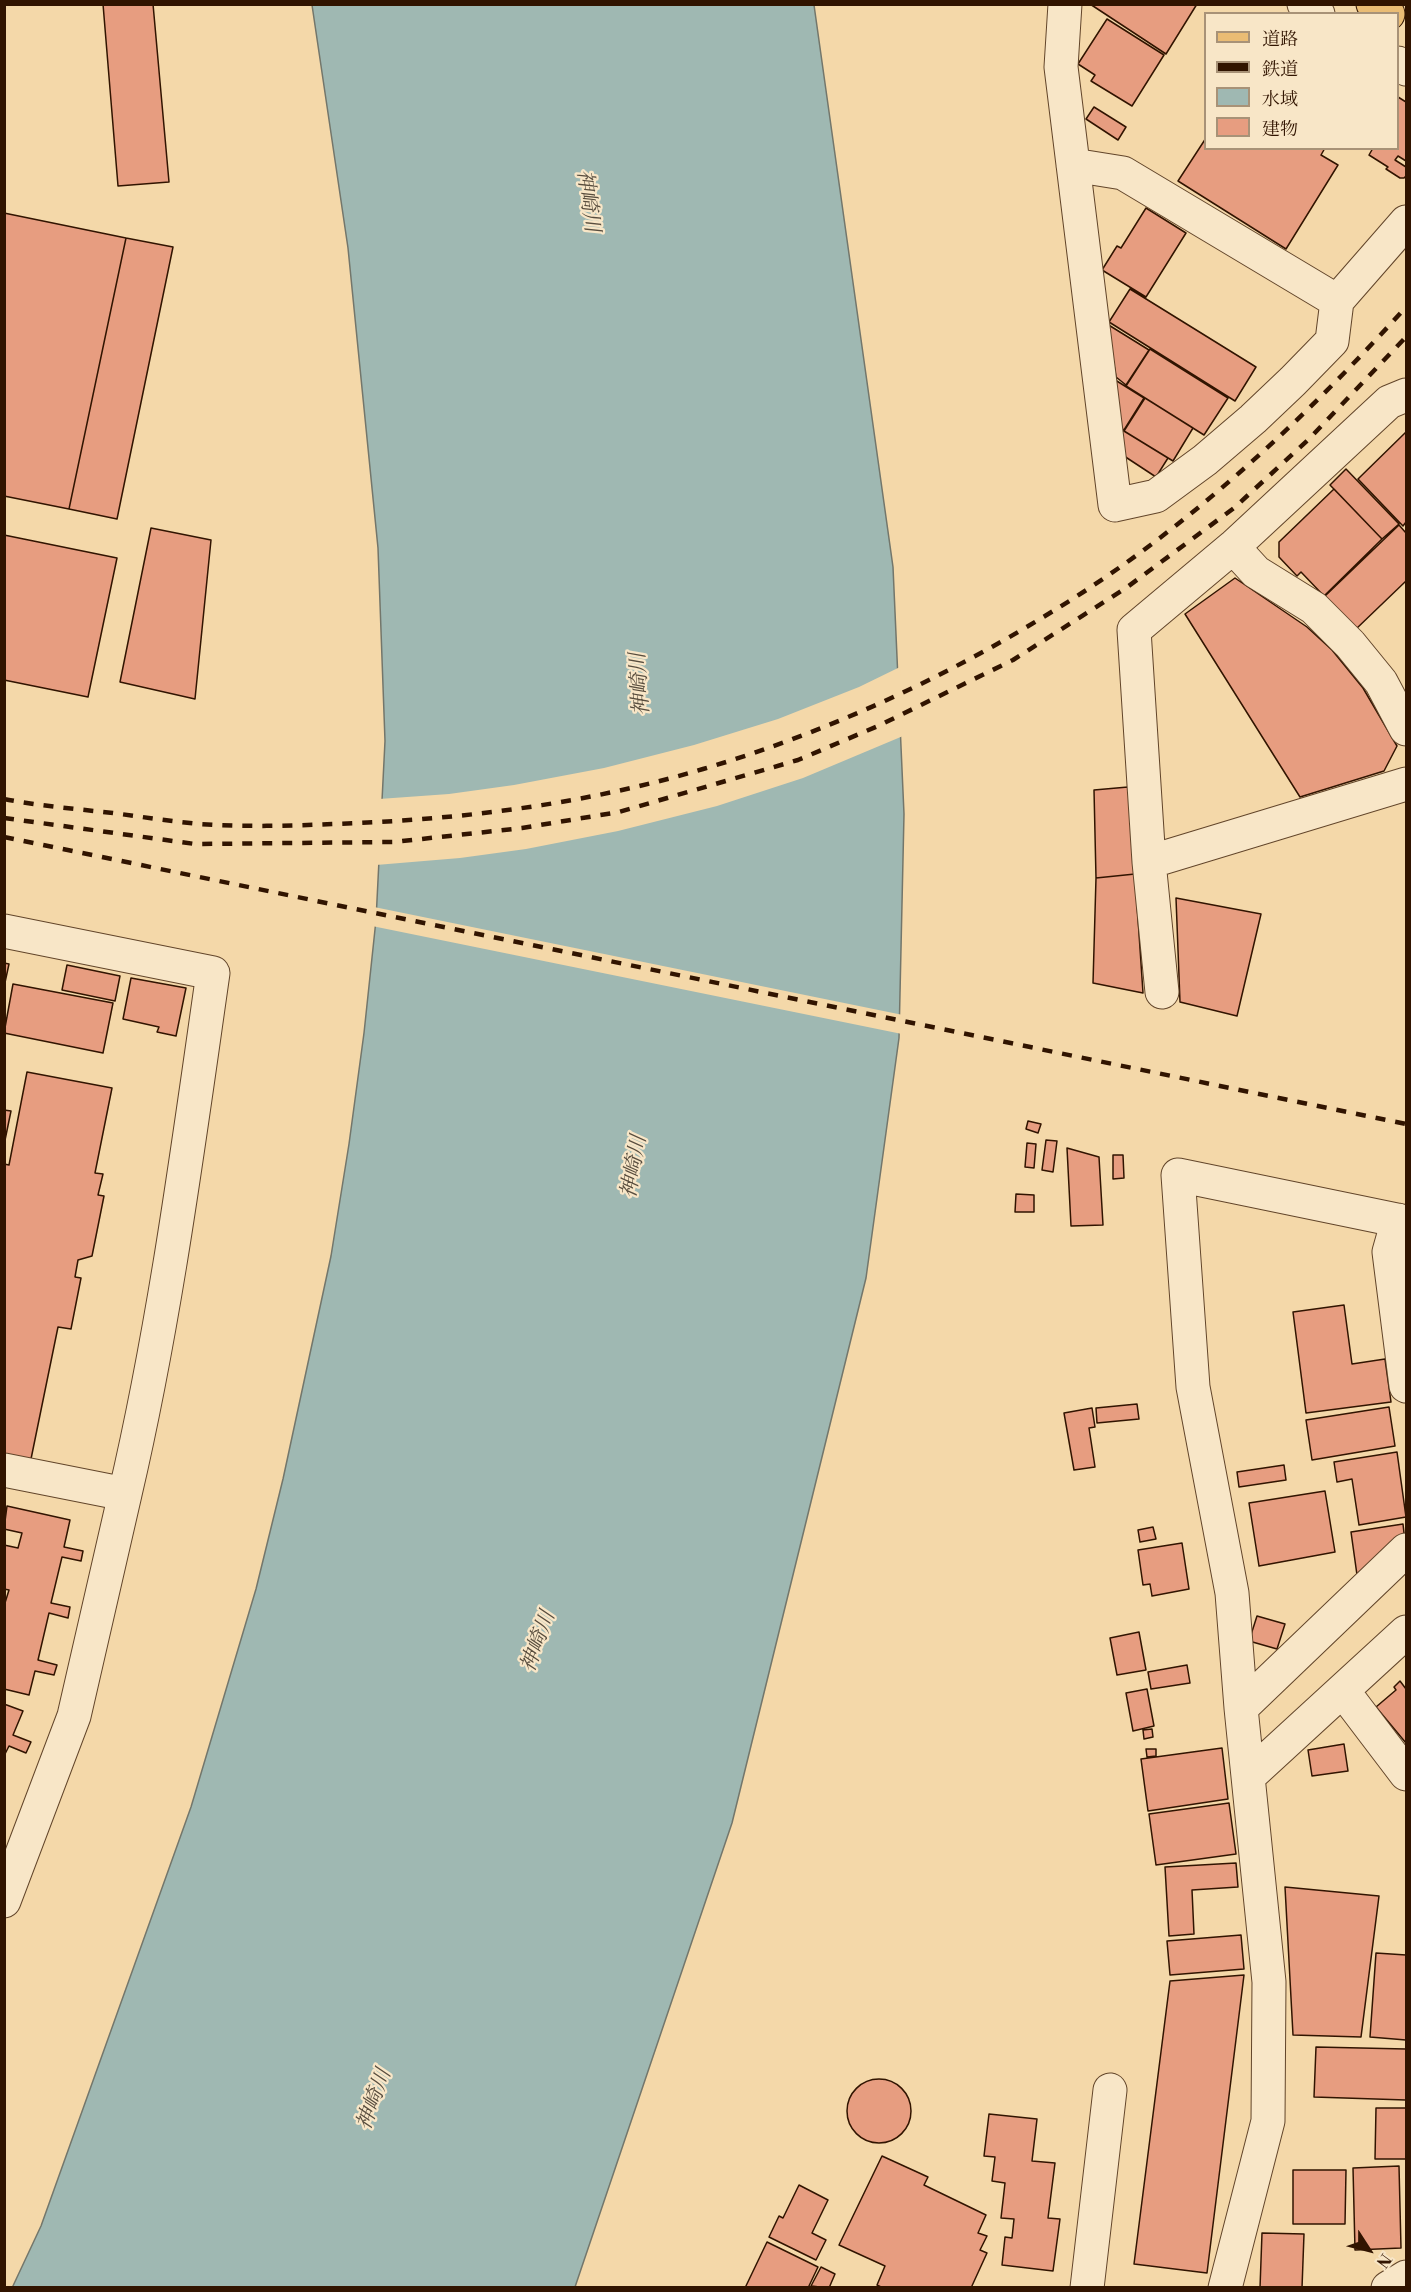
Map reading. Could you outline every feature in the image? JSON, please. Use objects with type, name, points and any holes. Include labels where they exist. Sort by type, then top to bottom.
[{"type":"street","points":[[1065,4],[1061,67],[1115,505],[1156,496],[1205,460],[1253,419],[1332,341],[1337,301],[1407,222]]},
{"type":"street","points":[[1073,165],[1123,173],[1337,301]]},
{"type":"street","points":[[1162,992],[1149,862],[1134,630],[1233,547],[1389,402],[1407,395]]},
{"type":"street","points":[[1233,547],[1256,572],[1314,608],[1350,644],[1381,682],[1407,729]]},
{"type":"street","points":[[1149,862],[1407,784]]},
{"type":"street","points":[[4,931],[213,973],[185,1175],[150,1373],[124,1494],[74,1716],[4,1901]]},
{"type":"street","points":[[1225,2288],[1268,2121],[1269,1982],[1241,1708],[1232,1593],[1193,1387],[1178,1174],[1402,1221],[1389,1252],[1407,1386]]},
{"type":"street","points":[[4,1470],[124,1494]]},
{"type":"street","points":[[1241,1708],[1407,1550]]},
{"type":"street","points":[[1249,1776],[1407,1632]]},
{"type":"street","points":[[1343,1691],[1407,1774]]},
{"type":"street","points":[[1087,2288],[1110,2090]]},
{"type":"street","points":[[1388,2288],[1407,2277]]},
{"type":"water","name":"神崎川","points":[[312,5],[814,5],[893,567],[904,814],[899,1038],[866,1278],[732,1823],[575,2287],[12,2288],[41,2226],[191,1807],[256,1589],[283,1479],[331,1256],[364,1033],[376,920],[385,741],[378,548],[348,248]]},
{"type":"pier","points":[[900,667],[903,736],[803,778],[717,806],[618,831],[526,849],[460,858],[376,865],[379,799],[449,794],[514,785],[604,768],[694,745],[778,719],[859,687]]},
{"type":"pier","points":[[374,907],[903,1015],[902,1034],[372,926]]},
{"type":"building","points":[[103,4],[153,4],[169,182],[118,186]]},
{"type":"building","points":[[1090,4],[1197,4],[1166,54]]},
{"type":"building","points":[[1107,19],[1164,55],[1132,106],[1091,81],[1095,75],[1078,64]]},
{"type":"building","points":[[1399,98],[1406,102],[1406,161],[1398,156],[1395,160],[1406,167],[1406,176],[1400,178],[1369,155],[1372,150],[1399,150]]},
{"type":"building","points":[[1094,107],[1126,127],[1118,140],[1086,119]]},
{"type":"building","points":[[1204,141],[1204,150],[1324,150],[1321,155],[1338,165],[1286,249],[1178,181]]},
{"type":"building","points":[[1146,208],[1186,233],[1146,297],[1102,270],[1117,246],[1121,248]]},
{"type":"building","points":[[4,213],[126,238],[69,509],[4,496]]},
{"type":"building","points":[[126,238],[173,247],[117,519],[69,509]]},
{"type":"building","points":[[1130,289],[1256,367],[1235,401],[1109,322]]},
{"type":"building","points":[[1107,324],[1149,350],[1126,385],[1116,377]]},
{"type":"building","points":[[1150,349],[1228,398],[1204,435],[1126,386]]},
{"type":"building","points":[[1112,378],[1144,398],[1124,430],[1120,427]]},
{"type":"building","points":[[1145,398],[1193,428],[1173,461],[1124,431]]},
{"type":"building","points":[[1119,428],[1168,458],[1156,477],[1124,456]]},
{"type":"building","points":[[1406,432],[1406,522],[1403,526],[1358,479]]},
{"type":"building","points":[[1346,469],[1399,524],[1382,539],[1330,485]]},
{"type":"building","points":[[1334,489],[1382,539],[1324,596],[1301,572],[1297,576],[1279,557],[1279,542]]},
{"type":"building","points":[[1399,525],[1406,533],[1406,581],[1356,629],[1324,597]]},
{"type":"building","points":[[151,528],[211,540],[195,699],[120,682]]},
{"type":"building","points":[[4,535],[117,558],[88,697],[4,680]]},
{"type":"building","points":[[1235,578],[1307,627],[1332,650],[1363,688],[1397,746],[1384,771],[1300,797],[1185,614]]},
{"type":"building","points":[[1128,787],[1135,874],[1096,878],[1094,790]]},
{"type":"building","points":[[1135,874],[1143,993],[1093,983],[1096,878]]},
{"type":"building","points":[[1176,898],[1261,914],[1237,1016],[1180,1002]]},
{"type":"building","points":[[4,963],[9,964],[4,987]]},
{"type":"building","points":[[67,965],[120,976],[115,1001],[62,990]]},
{"type":"building","points":[[131,978],[186,988],[176,1036],[157,1032],[159,1027],[123,1019]]},
{"type":"building","points":[[13,984],[113,1003],[103,1053],[4,1033]]},
{"type":"building","points":[[27,1072],[112,1088],[95,1173],[103,1174],[98,1195],[104,1196],[92,1256],[78,1260],[75,1277],[81,1278],[71,1329],[58,1327],[31,1459],[4,1454],[4,1164],[9,1165]]},
{"type":"building","points":[[4,1110],[11,1111],[4,1145]]},
{"type":"building","points":[[1028,1121],[1041,1124],[1038,1133],[1026,1129]]},
{"type":"building","points":[[1046,1140],[1057,1141],[1053,1172],[1042,1170]]},
{"type":"building","points":[[1027,1143],[1036,1144],[1034,1168],[1025,1167]]},
{"type":"building","points":[[1067,1148],[1099,1157],[1103,1225],[1071,1226]]},
{"type":"building","points":[[1113,1155],[1123,1155],[1124,1178],[1113,1179]]},
{"type":"building","points":[[1016,1194],[1034,1195],[1034,1212],[1015,1212]]},
{"type":"building","points":[[1344,1305],[1352,1364],[1385,1359],[1391,1402],[1306,1413],[1293,1312]]},
{"type":"building","points":[[1137,1404],[1139,1419],[1097,1423],[1096,1408]]},
{"type":"building","points":[[1389,1407],[1395,1446],[1312,1460],[1306,1420]]},
{"type":"building","points":[[1092,1408],[1095,1427],[1089,1428],[1095,1467],[1074,1470],[1064,1413]]},
{"type":"building","points":[[1397,1452],[1406,1517],[1359,1525],[1352,1479],[1337,1482],[1334,1462]]},
{"type":"building","points":[[1284,1465],[1286,1480],[1239,1487],[1237,1472]]},
{"type":"building","points":[[1325,1491],[1335,1552],[1259,1566],[1249,1503]]},
{"type":"building","points":[[7,1506],[70,1520],[64,1547],[83,1551],[81,1561],[62,1557],[51,1603],[70,1607],[68,1618],[49,1613],[38,1660],[57,1665],[54,1675],[35,1671],[29,1695],[4,1689],[4,1606],[9,1590],[4,1589],[4,1545],[18,1548],[22,1533],[4,1529]]},
{"type":"building","points":[[1403,1524],[1404,1533],[1357,1575],[1351,1532]]},
{"type":"building","points":[[1153,1527],[1156,1539],[1140,1542],[1138,1530]]},
{"type":"building","points":[[1182,1543],[1189,1589],[1152,1596],[1150,1584],[1143,1585],[1138,1550]]},
{"type":"building","points":[[1257,1616],[1285,1624],[1277,1649],[1249,1641]]},
{"type":"building","points":[[1139,1632],[1146,1670],[1117,1675],[1110,1638]]},
{"type":"building","points":[[1187,1665],[1190,1683],[1151,1689],[1148,1672]]},
{"type":"building","points":[[1400,1681],[1406,1689],[1406,1743],[1376,1707],[1396,1690],[1394,1687]]},
{"type":"building","points":[[1147,1689],[1154,1726],[1133,1731],[1126,1693]]},
{"type":"building","points":[[4,1704],[23,1711],[13,1735],[31,1742],[26,1753],[9,1746],[4,1756]]},
{"type":"building","points":[[1152,1729],[1153,1737],[1144,1739],[1143,1730]]},
{"type":"building","points":[[1344,1744],[1348,1771],[1312,1776],[1308,1750]]},
{"type":"building","points":[[1222,1748],[1228,1799],[1148,1811],[1141,1759]]},
{"type":"building","points":[[1146,1749],[1156,1749],[1156,1756],[1147,1757]]},
{"type":"building","points":[[1229,1803],[1236,1854],[1156,1865],[1149,1814]]},
{"type":"building","points":[[1236,1863],[1238,1887],[1192,1890],[1194,1934],[1169,1936],[1165,1867]]},
{"type":"building","points":[[1285,1887],[1379,1896],[1361,2037],[1293,2035]]},
{"type":"building","points":[[1241,1935],[1244,1969],[1170,1975],[1167,1941]]},
{"type":"building","points":[[1376,1953],[1406,1955],[1406,2040],[1370,2037]]},
{"type":"building","points":[[1244,1975],[1207,2273],[1134,2264],[1170,1981]]},
{"type":"building","points":[[1316,2047],[1406,2049],[1406,2100],[1314,2097]]},
{"type":"building","points":[[879,2079],[891,2081],[902,2088],[909,2099],[911,2111],[909,2123],[902,2134],[891,2141],[879,2143],[867,2141],[856,2134],[849,2123],[847,2111],[849,2099],[856,2088],[867,2081]]},
{"type":"building","points":[[1376,2108],[1406,2108],[1406,2159],[1375,2159]]},
{"type":"building","points":[[989,2114],[1037,2119],[1032,2161],[1055,2163],[1048,2218],[1060,2219],[1053,2271],[1002,2265],[1005,2237],[1012,2238],[1014,2219],[1001,2218],[1005,2183],[992,2181],[995,2157],[984,2156]]},
{"type":"building","points":[[882,2156],[928,2177],[924,2185],[986,2215],[978,2233],[987,2236],[980,2250],[987,2253],[971,2288],[883,2288],[877,2285],[885,2266],[839,2245]]},
{"type":"building","points":[[1399,2166],[1401,2248],[1355,2250],[1353,2168]]},
{"type":"building","points":[[1293,2170],[1346,2170],[1345,2224],[1293,2224]]},
{"type":"building","points":[[799,2185],[828,2200],[812,2233],[826,2240],[816,2260],[769,2237],[779,2216],[783,2218]]},
{"type":"building","points":[[1262,2233],[1304,2234],[1302,2288],[1260,2288]]},
{"type":"building","points":[[767,2242],[818,2267],[808,2288],[745,2288]]},
{"type":"building","points":[[821,2267],[835,2274],[829,2288],[811,2286]]},
{"type":"railway","points":[[4,799],[199,824],[265,826],[379,822],[472,814],[566,801],[658,782],[749,755],[841,720],[930,679],[1016,633],[1106,577],[1198,508],[1286,431],[1406,307]]},
{"type":"railway","points":[[4,818],[195,844],[394,842],[522,828],[619,812],[798,760],[878,726],[1013,660],[1126,588],[1234,508],[1308,440],[1406,337]]},
{"type":"railway","points":[[4,837],[1406,1124]]}]
